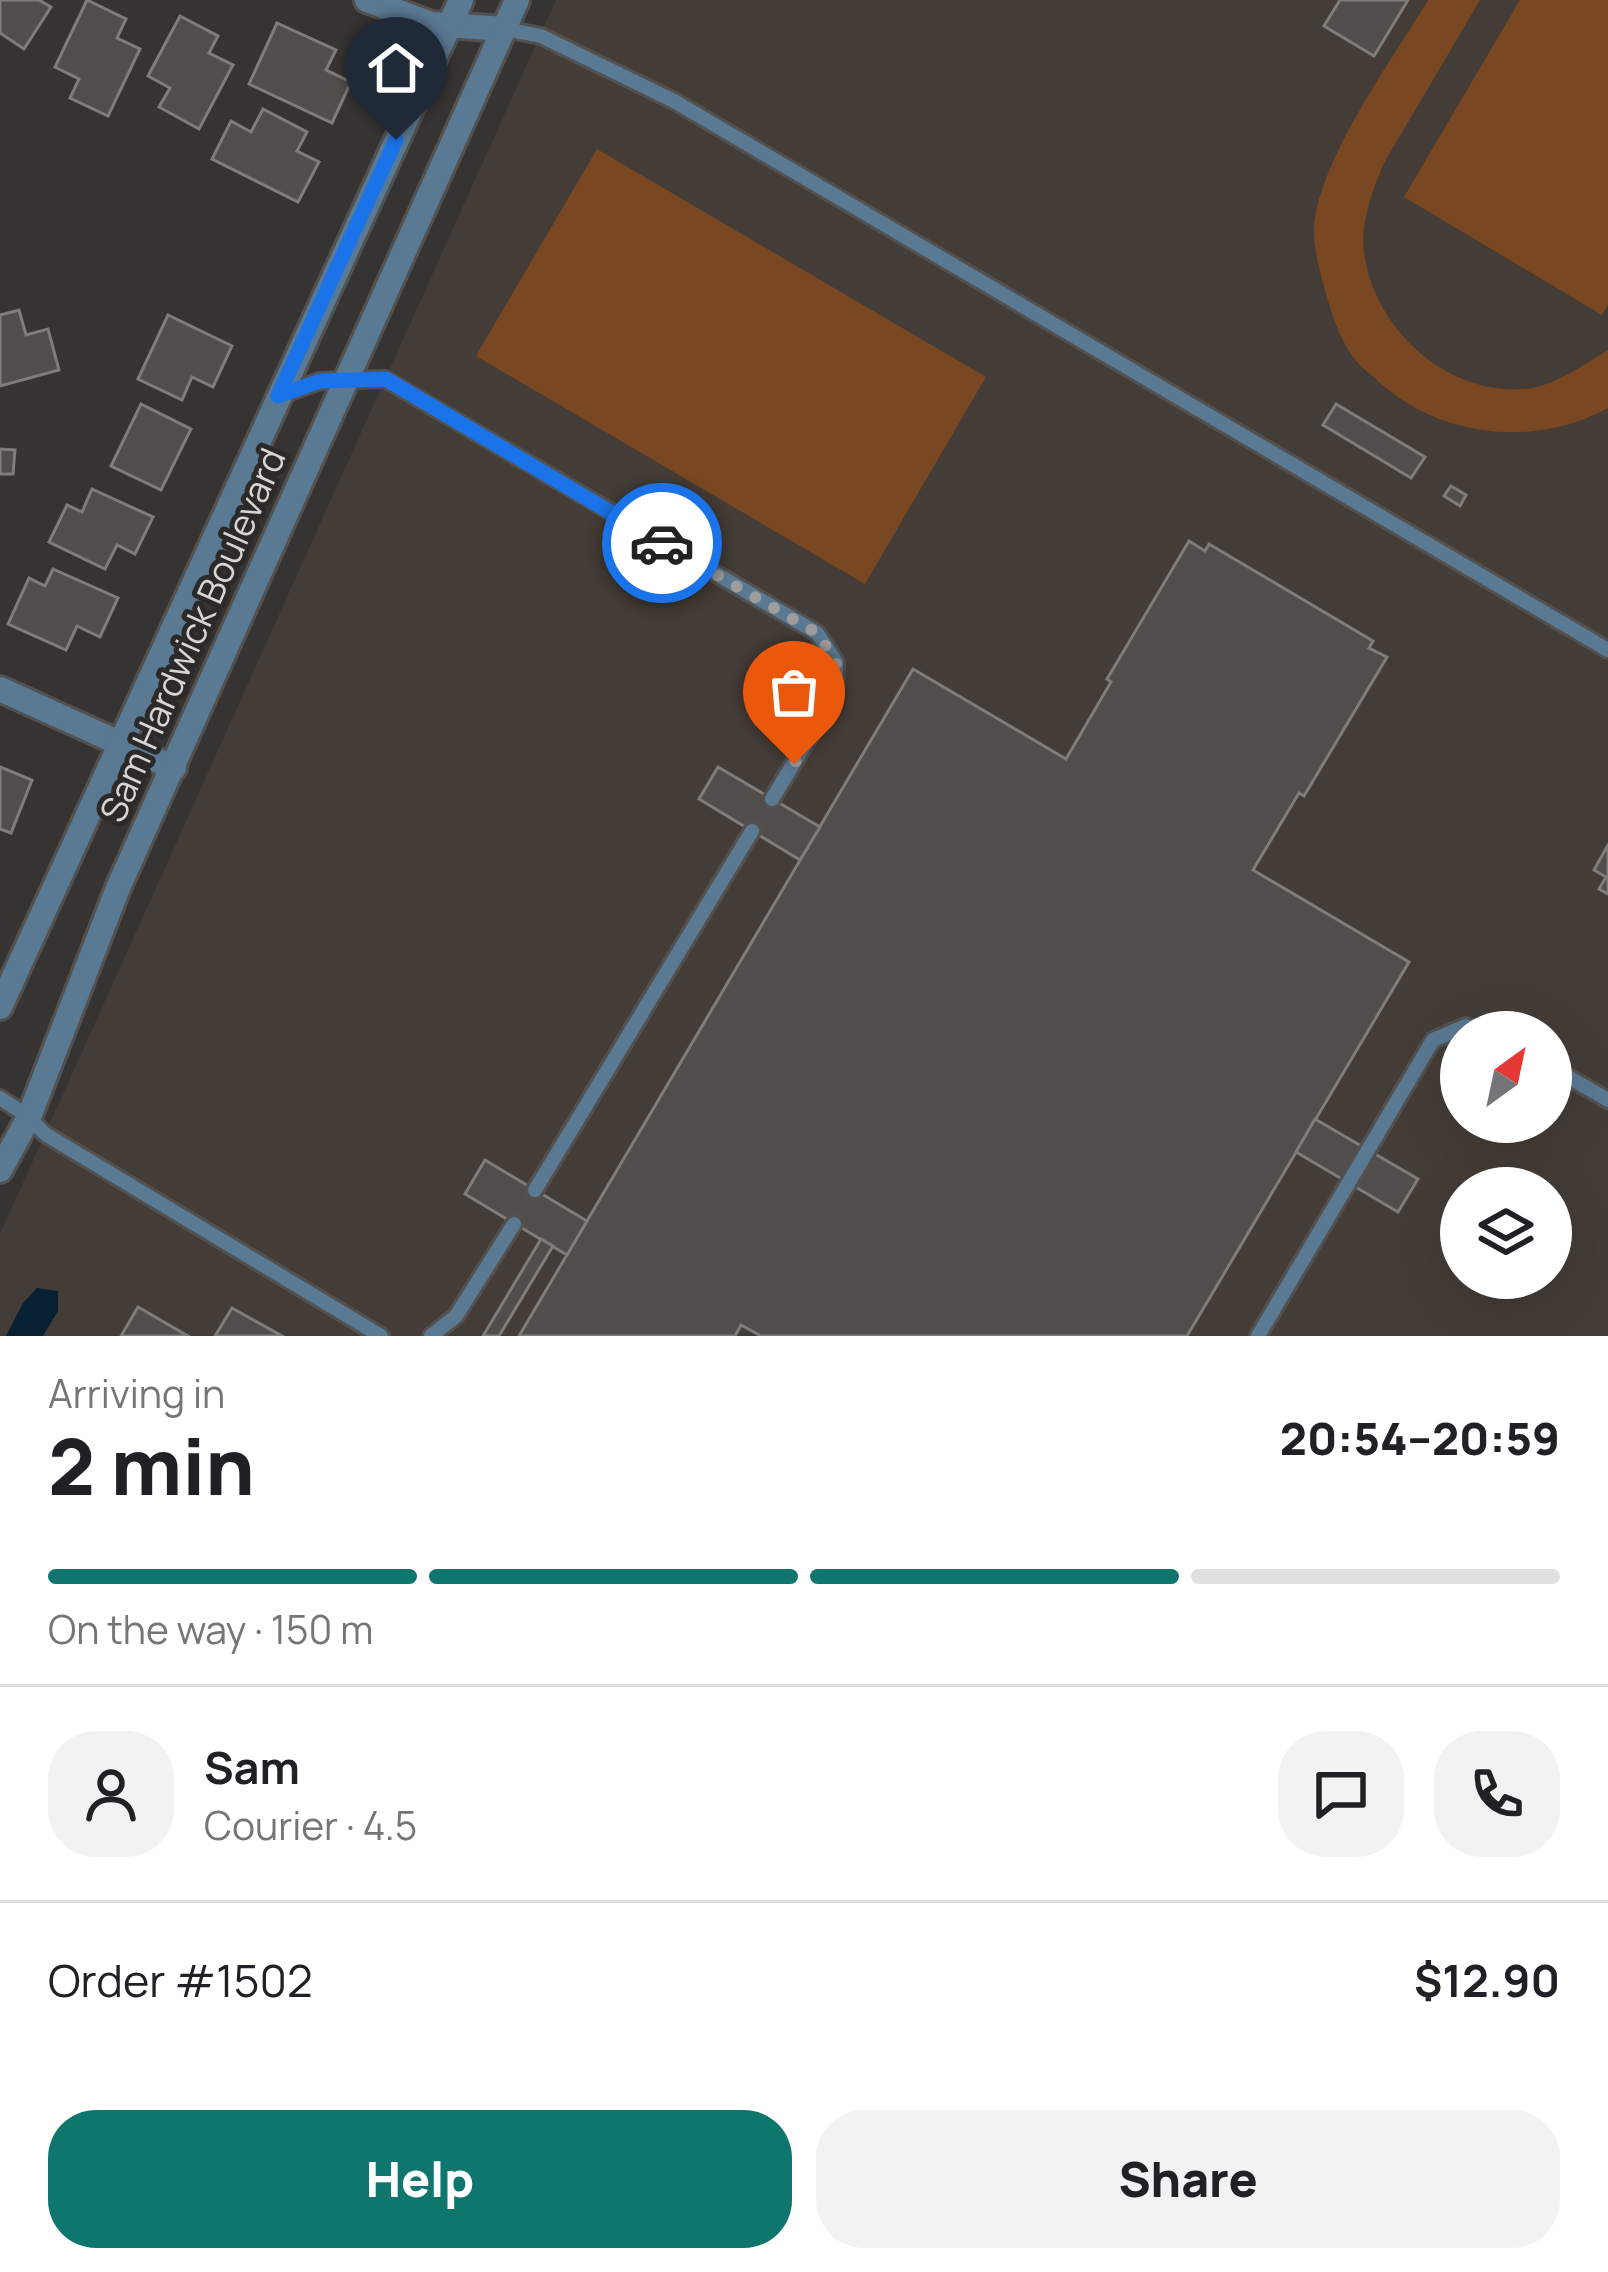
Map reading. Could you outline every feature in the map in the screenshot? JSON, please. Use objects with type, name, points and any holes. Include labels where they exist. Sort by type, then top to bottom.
[{"type":"street","points":[[368,0],[430,24],[505,29]]},
{"type":"street","name":"Sam Hardwick Boulevard","points":[[0,1007],[460,0]]},
{"type":"street","name":"Sam Hardwick Boulevard","points":[[0,1171],[29,1117],[118,888],[517,0]]},
{"type":"street","points":[[0,689],[174,768]]},
{"type":"lane","points":[[505,29],[541,36],[674,101],[1608,650]]},
{"type":"lane","points":[[278,396],[320,381],[386,379],[817,633],[836,662],[835,695],[772,799]]},
{"type":"lane","points":[[535,1190],[752,831]]},
{"type":"lane","points":[[1258,1336],[1433,1040],[1440,1037]]},
{"type":"lane","points":[[1572,1079],[1608,1100]]},
{"type":"lane","points":[[0,1098],[45,1134],[381,1336]]},
{"type":"lane","points":[[431,1336],[456,1316],[514,1223]]},
{"type":"shaded area","points":[[556,0],[1608,0],[1608,1336],[0,1336],[0,1234]]},
{"type":"shaded area","points":[[1428,0],[1480,0],[1380,173],[1364,230],[1371,280],[1382,307],[1419,352],[1468,381],[1496,388],[1536,387],[1608,350],[1608,408],[1580,421],[1550,429],[1489,431],[1431,415],[1404,401],[1358,364],[1333,316],[1315,245],[1322,191],[1362,106]]},
{"type":"shaded area","points":[[1520,0],[1608,0],[1608,305],[1602,315],[1404,197]]},
{"type":"shaded area","points":[[597,149],[986,377],[865,584],[476,356]]},
{"type":"water","points":[[37,1288],[58,1291],[58,1311],[43,1336],[6,1336],[23,1303]]},
{"type":"building","points":[[0,0],[39,0],[51,7],[24,49],[0,33]]},
{"type":"building","points":[[87,0],[126,19],[117,38],[140,49],[108,116],[70,98],[79,79],[55,67]]},
{"type":"building","points":[[1340,0],[1408,0],[1374,56],[1324,26]]},
{"type":"building","points":[[180,16],[218,36],[209,53],[233,65],[199,129],[159,107],[170,88],[148,76]]},
{"type":"building","points":[[277,23],[336,50],[326,70],[351,82],[332,123],[249,84]]},
{"type":"building","points":[[263,109],[307,132],[297,151],[319,162],[298,202],[212,159],[231,121],[251,132]]},
{"type":"building","points":[[19,310],[26,335],[48,329],[59,370],[0,386],[0,315]]},
{"type":"building","points":[[168,315],[232,346],[213,387],[192,377],[182,400],[138,379]]},
{"type":"building","points":[[141,404],[191,429],[161,490],[111,466]]},
{"type":"building","points":[[1336,404],[1425,457],[1411,478],[1323,425]]},
{"type":"building","points":[[0,449],[15,450],[13,474],[0,474]]},
{"type":"building","points":[[1451,486],[1466,495],[1460,506],[1444,496]]},
{"type":"building","points":[[92,489],[153,517],[135,554],[117,545],[105,569],[49,542],[67,505],[82,512]]},
{"type":"building","points":[[1189,541],[1205,551],[1209,544],[1373,641],[1369,648],[1387,657],[1304,796],[1299,793],[1253,870],[1409,962],[1187,1336],[761,1336],[741,1325],[735,1336],[519,1336],[913,669],[1066,759],[1111,682],[1107,679]]},
{"type":"building","points":[[53,569],[118,598],[100,637],[77,626],[66,650],[8,624],[29,578],[45,586]]},
{"type":"building","points":[[0,767],[32,780],[11,833],[0,829]]},
{"type":"building","points":[[718,767],[820,827],[800,860],[699,799]]},
{"type":"building","points":[[1608,845],[1608,894],[1599,889],[1606,877],[1594,870]]},
{"type":"building","points":[[1315,1119],[1418,1179],[1398,1212],[1296,1152]]},
{"type":"building","points":[[485,1160],[587,1221],[567,1255],[465,1194]]},
{"type":"building","points":[[541,1239],[553,1246],[499,1336],[483,1336]]},
{"type":"building","points":[[138,1307],[188,1336],[121,1336]]},
{"type":"building","points":[[232,1308],[282,1336],[215,1336]]},
{"type":"way so far","points":[[662,543],[817,633],[836,662],[835,695],[794,764]]},
{"type":"route","points":[[396,140],[278,396],[320,381],[386,379],[662,543]]}]
